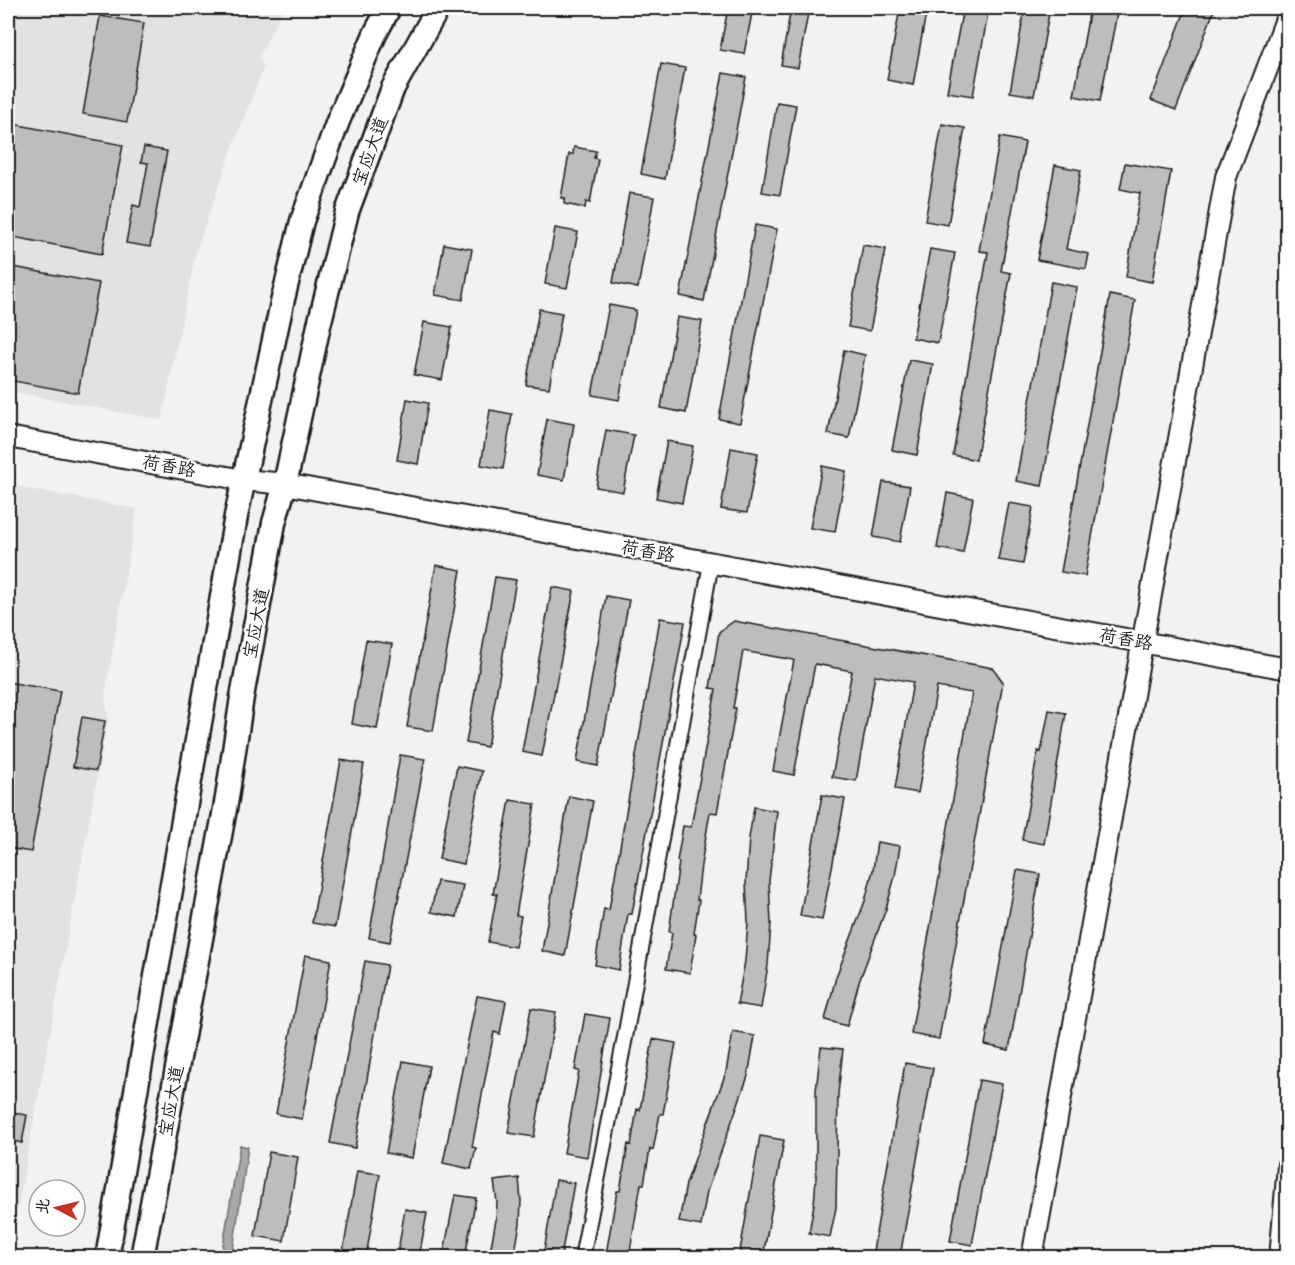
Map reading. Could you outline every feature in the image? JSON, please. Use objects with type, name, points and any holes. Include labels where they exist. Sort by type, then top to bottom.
[{"type":"main road","name":"宝应大道","points":[[107,1257],[206,683],[260,401],[302,221],[338,121],[375,34],[389,8]]},
{"type":"main road","name":"宝应大道","points":[[142,1257],[227,798],[242,697],[274,523],[285,484],[319,325],[347,212],[393,88],[438,8]]},
{"type":"street","points":[[1032,1257],[1226,177],[1287,14]]},
{"type":"street","name":"荷香路","points":[[8,437],[244,480],[285,484],[1287,669]]},
{"type":"street","points":[[582,1257],[626,1032],[711,563]]},
{"type":"street","points":[[1280,1257],[1287,1165]]},
{"type":"shaded area","points":[[8,8],[284,8],[258,58],[264,66],[196,251],[162,420],[8,391]]},
{"type":"shaded area","points":[[8,485],[137,509],[105,695],[108,719],[15,1223],[8,1222]]},
{"type":"shaded area","points":[[240,1145],[248,1147],[232,1257],[221,1257]]},
{"type":"building","points":[[728,8],[753,8],[744,54],[720,50]]},
{"type":"building","points":[[791,8],[809,8],[798,68],[781,65]]},
{"type":"building","points":[[900,8],[927,8],[913,85],[887,80]]},
{"type":"building","points":[[963,8],[988,13],[973,96],[947,92]]},
{"type":"building","points":[[1025,8],[1050,8],[1034,96],[1010,92]]},
{"type":"building","points":[[1090,8],[1118,8],[1100,101],[1074,96]]},
{"type":"building","points":[[1186,8],[1215,8],[1176,110],[1151,100]]},
{"type":"building","points":[[100,16],[144,23],[127,122],[83,114]]},
{"type":"building","points":[[661,64],[685,68],[665,179],[641,174]]},
{"type":"building","points":[[723,73],[746,77],[704,301],[680,296]]},
{"type":"building","points":[[777,102],[796,105],[780,195],[762,192]]},
{"type":"building","points":[[8,123],[123,145],[102,254],[8,236]]},
{"type":"building","points":[[942,124],[965,128],[948,225],[925,221]]},
{"type":"building","points":[[1000,137],[1025,142],[1001,271],[1011,273],[976,460],[953,455],[988,252],[979,251]]},
{"type":"building","points":[[144,147],[167,151],[150,247],[126,243],[133,205],[140,207],[148,163],[141,162]]},
{"type":"building","points":[[574,147],[596,151],[594,158],[598,159],[590,203],[586,202],[585,208],[564,204],[565,198],[561,198],[569,154],[573,154]]},
{"type":"building","points":[[1125,163],[1171,171],[1152,282],[1126,277],[1140,193],[1120,189]]},
{"type":"building","points":[[1055,165],[1081,170],[1066,249],[1089,254],[1086,269],[1037,260]]},
{"type":"building","points":[[629,193],[654,197],[638,288],[613,283]]},
{"type":"building","points":[[755,225],[777,229],[740,423],[719,419]]},
{"type":"building","points":[[555,228],[578,232],[567,288],[545,284]]},
{"type":"building","points":[[444,244],[472,249],[463,300],[435,295]]},
{"type":"building","points":[[863,245],[886,249],[870,331],[848,327]]},
{"type":"building","points":[[930,249],[955,253],[938,343],[913,338]]},
{"type":"building","points":[[8,266],[99,283],[78,393],[8,380]]},
{"type":"building","points":[[1051,282],[1077,287],[1042,486],[1016,481]]},
{"type":"building","points":[[1110,295],[1135,300],[1085,576],[1061,572]]},
{"type":"building","points":[[609,305],[636,310],[619,400],[592,395]]},
{"type":"building","points":[[539,309],[562,313],[549,388],[526,385]]},
{"type":"building","points":[[677,317],[702,321],[686,413],[661,408]]},
{"type":"building","points":[[424,322],[452,327],[442,380],[414,375]]},
{"type":"building","points":[[844,350],[865,355],[849,438],[828,434]]},
{"type":"building","points":[[909,360],[933,364],[917,455],[892,450]]},
{"type":"building","points":[[407,399],[428,403],[418,464],[397,460]]},
{"type":"building","points":[[490,410],[512,414],[503,469],[481,465]]},
{"type":"building","points":[[547,419],[574,424],[564,480],[537,475]]},
{"type":"building","points":[[606,430],[634,435],[623,492],[596,487]]},
{"type":"building","points":[[667,441],[693,446],[682,503],[656,498]]},
{"type":"building","points":[[731,448],[758,453],[747,513],[721,509]]},
{"type":"building","points":[[822,466],[846,471],[835,532],[810,528]]},
{"type":"building","points":[[883,482],[910,486],[900,542],[873,537]]},
{"type":"building","points":[[947,493],[973,498],[963,553],[937,548]]},
{"type":"building","points":[[1009,503],[1033,507],[1023,564],[998,560]]},
{"type":"building","points":[[436,565],[461,570],[433,731],[407,727]]},
{"type":"building","points":[[495,577],[516,580],[487,747],[466,743]]},
{"type":"building","points":[[552,587],[574,591],[542,756],[522,752]]},
{"type":"building","points":[[606,596],[629,600],[598,766],[577,762]]},
{"type":"building","points":[[660,618],[685,622],[632,914],[628,914],[619,970],[595,965],[604,909],[609,910]]},
{"type":"building","points":[[734,621],[993,668],[1003,682],[939,1039],[911,1034],[972,693],[937,687],[918,793],[895,789],[913,682],[875,675],[856,781],[832,777],[852,671],[815,664],[794,775],[773,771],[794,660],[743,651],[733,708],[736,708],[717,813],[710,812],[701,865],[694,934],[696,934],[690,973],[666,969],[672,933],[669,932],[679,862],[677,861],[683,826],[691,827],[716,689],[710,688],[719,632]]},
{"type":"building","points":[[366,640],[392,644],[377,729],[352,724]]},
{"type":"building","points":[[8,682],[60,691],[31,852],[8,848]]},
{"type":"building","points":[[1049,710],[1066,713],[1044,844],[1022,840],[1038,751],[1041,752]]},
{"type":"building","points":[[82,717],[105,721],[96,771],[73,767]]},
{"type":"building","points":[[400,755],[425,759],[390,942],[369,938]]},
{"type":"building","points":[[341,760],[364,764],[335,927],[312,923]]},
{"type":"building","points":[[457,766],[482,771],[464,864],[439,859]]},
{"type":"building","points":[[822,795],[845,799],[822,920],[800,916]]},
{"type":"building","points":[[569,796],[593,801],[565,956],[542,951]]},
{"type":"building","points":[[510,800],[535,804],[516,915],[521,916],[515,947],[488,942],[497,894],[493,894]]},
{"type":"building","points":[[754,807],[777,811],[769,881],[771,923],[768,965],[761,1008],[737,1004],[745,961],[748,922],[746,882]]},
{"type":"building","points":[[877,842],[900,846],[886,909],[859,982],[847,1026],[825,1020],[836,977],[865,901]]},
{"type":"building","points":[[1017,870],[1040,874],[1009,1050],[985,1045]]},
{"type":"building","points":[[437,881],[463,885],[457,917],[431,912]]},
{"type":"building","points":[[305,955],[331,960],[302,1119],[276,1114]]},
{"type":"building","points":[[365,961],[387,965],[355,1148],[330,1143]]},
{"type":"building","points":[[477,996],[506,1001],[500,1034],[494,1032],[472,1147],[476,1148],[471,1169],[443,1163]]},
{"type":"building","points":[[531,1008],[556,1012],[534,1137],[508,1133]]},
{"type":"building","points":[[585,1014],[610,1018],[587,1157],[564,1153],[579,1071],[575,1070]]},
{"type":"building","points":[[733,1032],[755,1036],[748,1076],[707,1191],[701,1226],[679,1222],[686,1184],[726,1072]]},
{"type":"building","points":[[653,1039],[676,1043],[663,1114],[660,1114],[653,1150],[650,1149],[644,1184],[641,1184],[629,1257],[606,1254],[617,1191],[620,1191],[637,1109],[640,1110]]},
{"type":"building","points":[[821,1047],[843,1049],[838,1094],[836,1208],[830,1237],[809,1233],[816,1178],[816,1091]]},
{"type":"building","points":[[403,1061],[429,1066],[412,1158],[386,1153]]},
{"type":"building","points":[[905,1063],[933,1068],[900,1257],[872,1257]]},
{"type":"building","points":[[979,1080],[1002,1084],[972,1245],[950,1241]]},
{"type":"building","points":[[8,1112],[27,1115],[22,1143],[8,1140]]},
{"type":"building","points":[[760,1136],[784,1140],[763,1257],[739,1257]]},
{"type":"building","points":[[269,1152],[298,1157],[284,1241],[255,1236]]},
{"type":"building","points":[[357,1171],[380,1174],[366,1257],[342,1257]]},
{"type":"building","points":[[519,1178],[520,1224],[514,1257],[489,1257],[496,1220],[497,1202],[494,1181]]},
{"type":"building","points":[[556,1180],[574,1183],[561,1257],[543,1257]]},
{"type":"building","points":[[455,1195],[476,1198],[465,1257],[443,1257]]},
{"type":"building","points":[[405,1209],[427,1213],[419,1257],[397,1257]]}]
